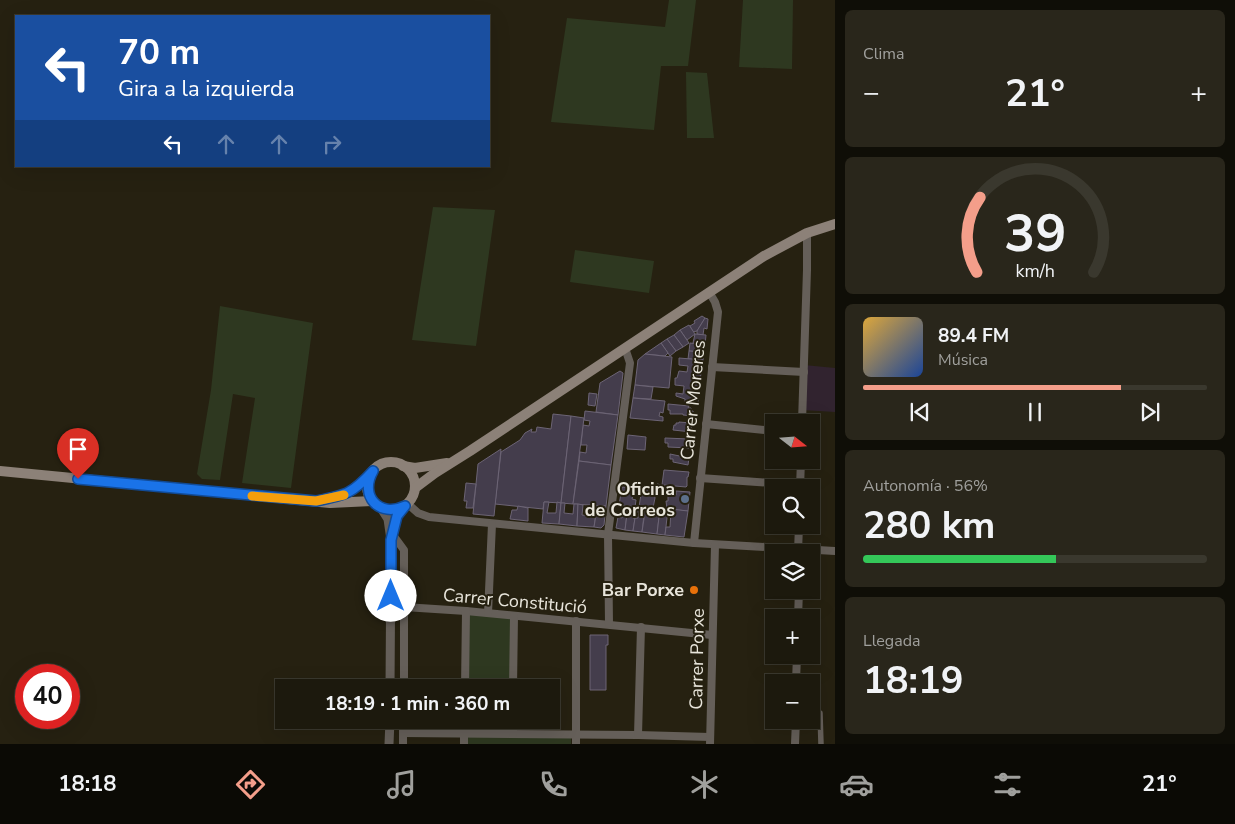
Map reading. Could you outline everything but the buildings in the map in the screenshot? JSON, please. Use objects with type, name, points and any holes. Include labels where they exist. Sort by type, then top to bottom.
[{"type":"main road","points":[[415,488],[451,462],[764,256],[807,232],[835,224]]},
{"type":"main road","points":[[316,501],[351,492],[358,488],[373,471],[390,462],[415,468],[451,462]]},
{"type":"main road","points":[[373,471],[369,478],[368,486],[372,501],[381,508],[397,509],[406,505],[411,499],[415,488],[412,475],[403,466]]},
{"type":"main road","points":[[0,472],[316,501],[344,503],[372,501]]},
{"type":"street","points":[[802,414],[808,270],[807,232]]},
{"type":"street","name":"Carrer Moreres","points":[[694,543],[718,312],[715,301],[709,292]]},
{"type":"street","points":[[609,624],[608,534],[630,363],[625,348]]},
{"type":"street","points":[[712,368],[804,372]]},
{"type":"street","points":[[706,424],[765,430]]},
{"type":"street","points":[[700,478],[765,483]]},
{"type":"street","points":[[390,679],[392,538],[397,516],[406,505],[418,513],[429,517],[765,548]]},
{"type":"street","points":[[381,508],[388,519],[392,538],[404,550],[404,679]]},
{"type":"street","points":[[488,613],[492,524]]},
{"type":"street","name":"Carrer Porxe","points":[[710,741],[715,544]]},
{"type":"street","points":[[820,551],[835,551]]},
{"type":"street","name":"Carrer Constitució","points":[[404,607],[466,611],[712,635]]},
{"type":"street","points":[[464,679],[466,611]]},
{"type":"street","points":[[514,616],[514,679]]},
{"type":"street","points":[[576,621],[576,744]]},
{"type":"street","points":[[638,735],[641,627]]},
{"type":"street","points":[[820,713],[821,744]]},
{"type":"street","points":[[390,729],[390,744]]},
{"type":"street","points":[[403,729],[403,744]]},
{"type":"street","points":[[464,729],[464,744]]},
{"type":"street","points":[[513,729],[513,734]]},
{"type":"street","points":[[795,744],[796,729]]},
{"type":"street","points":[[403,733],[638,735],[710,741]]},
{"type":"shaded area","points":[[804,365],[835,368],[835,412],[802,410]]},
{"type":"green space","points":[[669,0],[696,0],[688,66],[661,66],[654,130],[551,122],[567,18],[665,27]]},
{"type":"green space","points":[[743,0],[793,0],[792,69],[739,67]]},
{"type":"green space","points":[[686,72],[707,73],[714,138],[687,138]]},
{"type":"green space","points":[[433,207],[495,210],[476,346],[412,340]]},
{"type":"green space","points":[[575,250],[654,261],[649,293],[570,282]]},
{"type":"green space","points":[[220,306],[313,323],[291,488],[242,483],[255,398],[233,394],[220,480],[202,479],[197,474],[211,390]]},
{"type":"green space","points":[[466,611],[514,616],[510,679],[467,679]]},
{"type":"green space","points":[[467,729],[571,732],[571,744],[468,744]]},
{"type":"slow traffic","points":[[252,496],[316,501],[344,495]]},
{"type":"place","name":"Oficina de Correos","points":[[685,499]]},
{"type":"place","name":"Bar Porxe","points":[[694,590]]},
{"type":"route","points":[[78,479],[316,501],[351,492],[358,488],[373,471],[369,478],[368,486],[372,501],[381,508],[389,510],[405,506],[397,516],[391,540],[391,596]]}]
